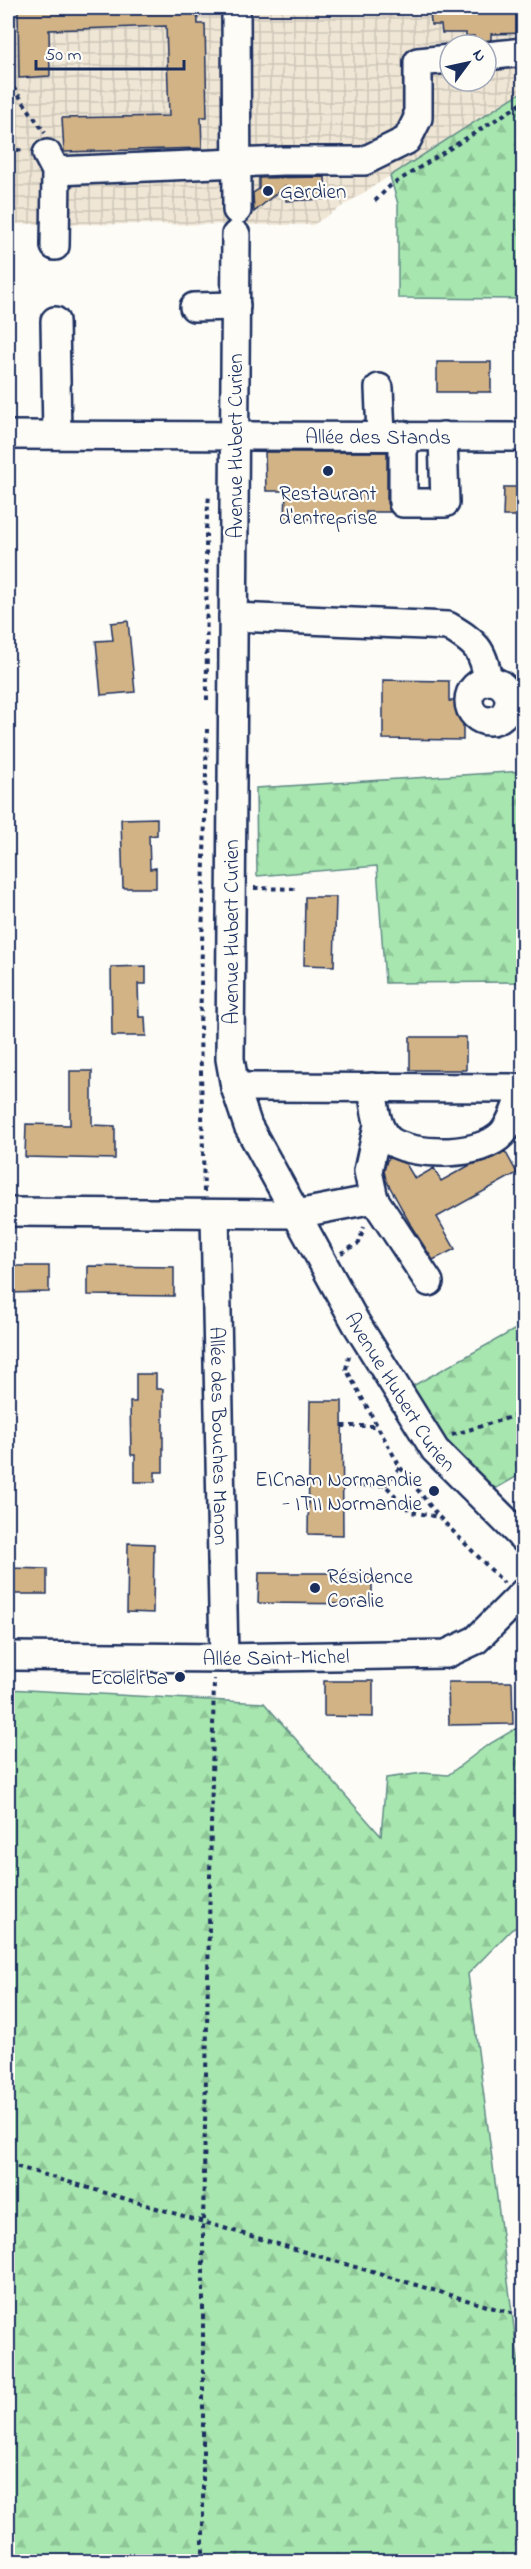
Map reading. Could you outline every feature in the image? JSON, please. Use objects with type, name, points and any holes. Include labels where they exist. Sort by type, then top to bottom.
[{"type":"street","name":"Avenue Hubert Curien","points":[[236,8],[237,223],[230,1059],[235,1087],[248,1126],[322,1264],[435,1450],[524,1539]]},
{"type":"street","points":[[498,55],[524,52]]},
{"type":"street","points":[[56,246],[51,162],[364,161],[385,153],[407,140],[418,118],[418,62],[438,60]]},
{"type":"street","points":[[194,307],[236,306]]},
{"type":"street","points":[[55,321],[57,435]]},
{"type":"street","points":[[379,388],[392,435],[403,503],[445,503],[444,436]]},
{"type":"street","name":"Allée des Stands","points":[[8,435],[524,437]]},
{"type":"street","points":[[233,617],[448,626],[472,640],[485,659],[488,681]]},
{"type":"street","points":[[235,1087],[523,1088],[503,1133],[488,1144],[468,1150],[430,1152],[392,1142],[378,1125]]},
{"type":"street","points":[[372,1087],[378,1125],[368,1171],[377,1204],[429,1282]]},
{"type":"street","points":[[8,1212],[297,1215],[377,1204]]},
{"type":"street","name":"Allée des Bouches Manon","points":[[215,1214],[219,1658]]},
{"type":"street","name":"Allée Saint-Michel","points":[[8,1656],[219,1658],[446,1654],[476,1640],[521,1595]]},
{"type":"path","points":[[8,80],[44,130],[51,162]]},
{"type":"path","points":[[375,201],[390,186],[524,102]]},
{"type":"path","points":[[232,887],[298,889]]},
{"type":"path","points":[[322,1264],[359,1243],[367,1220],[377,1204]]},
{"type":"path","points":[[356,1323],[346,1369],[400,1467],[439,1517],[521,1595]]},
{"type":"path","points":[[443,1438],[524,1413]]},
{"type":"path","points":[[342,1426],[377,1426]]},
{"type":"path","points":[[343,1487],[385,1485],[400,1467]]},
{"type":"path","points":[[385,1485],[411,1512],[439,1517]]},
{"type":"path","points":[[202,2562],[203,2223],[219,1658]]},
{"type":"path","points":[[8,2164],[524,2317]]},
{"type":"shaded area","points":[[8,8],[523,8],[523,91],[313,225],[8,224]]},
{"type":"green space","points":[[523,91],[523,299],[398,298],[398,204],[390,176]]},
{"type":"green space","points":[[523,613],[523,771],[520,614]]},
{"type":"green space","points":[[523,771],[523,982],[385,983],[377,866],[257,876],[256,788]]},
{"type":"green space","points":[[523,1325],[523,1473],[493,1490],[443,1438],[409,1388]]},
{"type":"green space","points":[[8,1689],[264,1703],[381,1836],[386,1778],[423,1773],[448,1775],[486,1746],[522,1725],[523,1720],[523,1923],[511,1930],[468,1974],[523,2397],[523,2561],[8,2561]]},
{"type":"building","points":[[18,8],[197,8],[198,24],[205,24],[207,117],[201,117],[202,148],[64,152],[62,118],[169,116],[166,26],[49,30],[50,76],[19,78]]},
{"type":"building","points":[[430,8],[524,8],[524,33],[442,33],[441,25],[431,25]]},
{"type":"building","points":[[325,177],[326,199],[286,201],[285,186],[254,212],[253,193],[259,189],[259,178]]},
{"type":"building","points":[[437,362],[491,362],[491,392],[437,392]]},
{"type":"building","name":"Restaurant d'entreprise","points":[[265,452],[387,452],[387,503],[390,512],[366,512],[366,519],[285,519],[286,491],[266,491]]},
{"type":"building","points":[[504,487],[524,487],[524,516],[503,516]]},
{"type":"building","points":[[128,621],[135,692],[101,695],[96,641],[113,640],[111,623]]},
{"type":"building","points":[[383,680],[449,681],[449,701],[463,701],[463,740],[383,739]]},
{"type":"building","points":[[157,818],[157,835],[149,836],[150,869],[156,868],[156,888],[123,888],[121,819]]},
{"type":"building","points":[[305,897],[336,897],[334,966],[304,965]]},
{"type":"building","points":[[146,966],[146,984],[138,984],[139,1017],[145,1017],[146,1036],[112,1036],[111,967]]},
{"type":"building","points":[[410,1037],[466,1037],[466,1070],[410,1070]]},
{"type":"building","points":[[70,1071],[92,1071],[92,1125],[115,1126],[115,1159],[25,1157],[26,1124],[70,1125]]},
{"type":"building","points":[[505,1151],[517,1173],[437,1217],[455,1249],[433,1260],[386,1180],[384,1171],[387,1160],[390,1158],[406,1164],[415,1179],[434,1168],[441,1181],[470,1165],[486,1161]]},
{"type":"building","points":[[8,1266],[49,1266],[49,1292],[8,1293]]},
{"type":"building","points":[[88,1266],[174,1267],[174,1296],[88,1295]]},
{"type":"building","points":[[136,1374],[156,1374],[156,1389],[163,1389],[163,1472],[155,1472],[155,1482],[135,1482],[135,1455],[131,1455],[130,1402],[136,1402]]},
{"type":"building","points":[[310,1401],[342,1401],[343,1535],[308,1534]]},
{"type":"building","points":[[128,1543],[154,1544],[153,1613],[127,1612]]},
{"type":"building","points":[[8,1568],[47,1569],[47,1594],[8,1594]]},
{"type":"building","name":"Résidence Coralie","points":[[259,1573],[372,1573],[372,1604],[258,1603]]},
{"type":"building","points":[[324,1681],[373,1681],[373,1717],[324,1716]]},
{"type":"building","points":[[448,1682],[512,1682],[513,1724],[449,1725]]},
{"type":"place","name":"Gardien","points":[[268,191]]},
{"type":"place","name":"Restaurant d'entreprise","points":[[328,471]]},
{"type":"place","name":"EICnam Normandie - ITII Normandie","points":[[434,1491]]},
{"type":"place","name":"Résidence Coralie","points":[[315,1588]]},
{"type":"place","name":"Ecolelrba","points":[[180,1677]]}]
